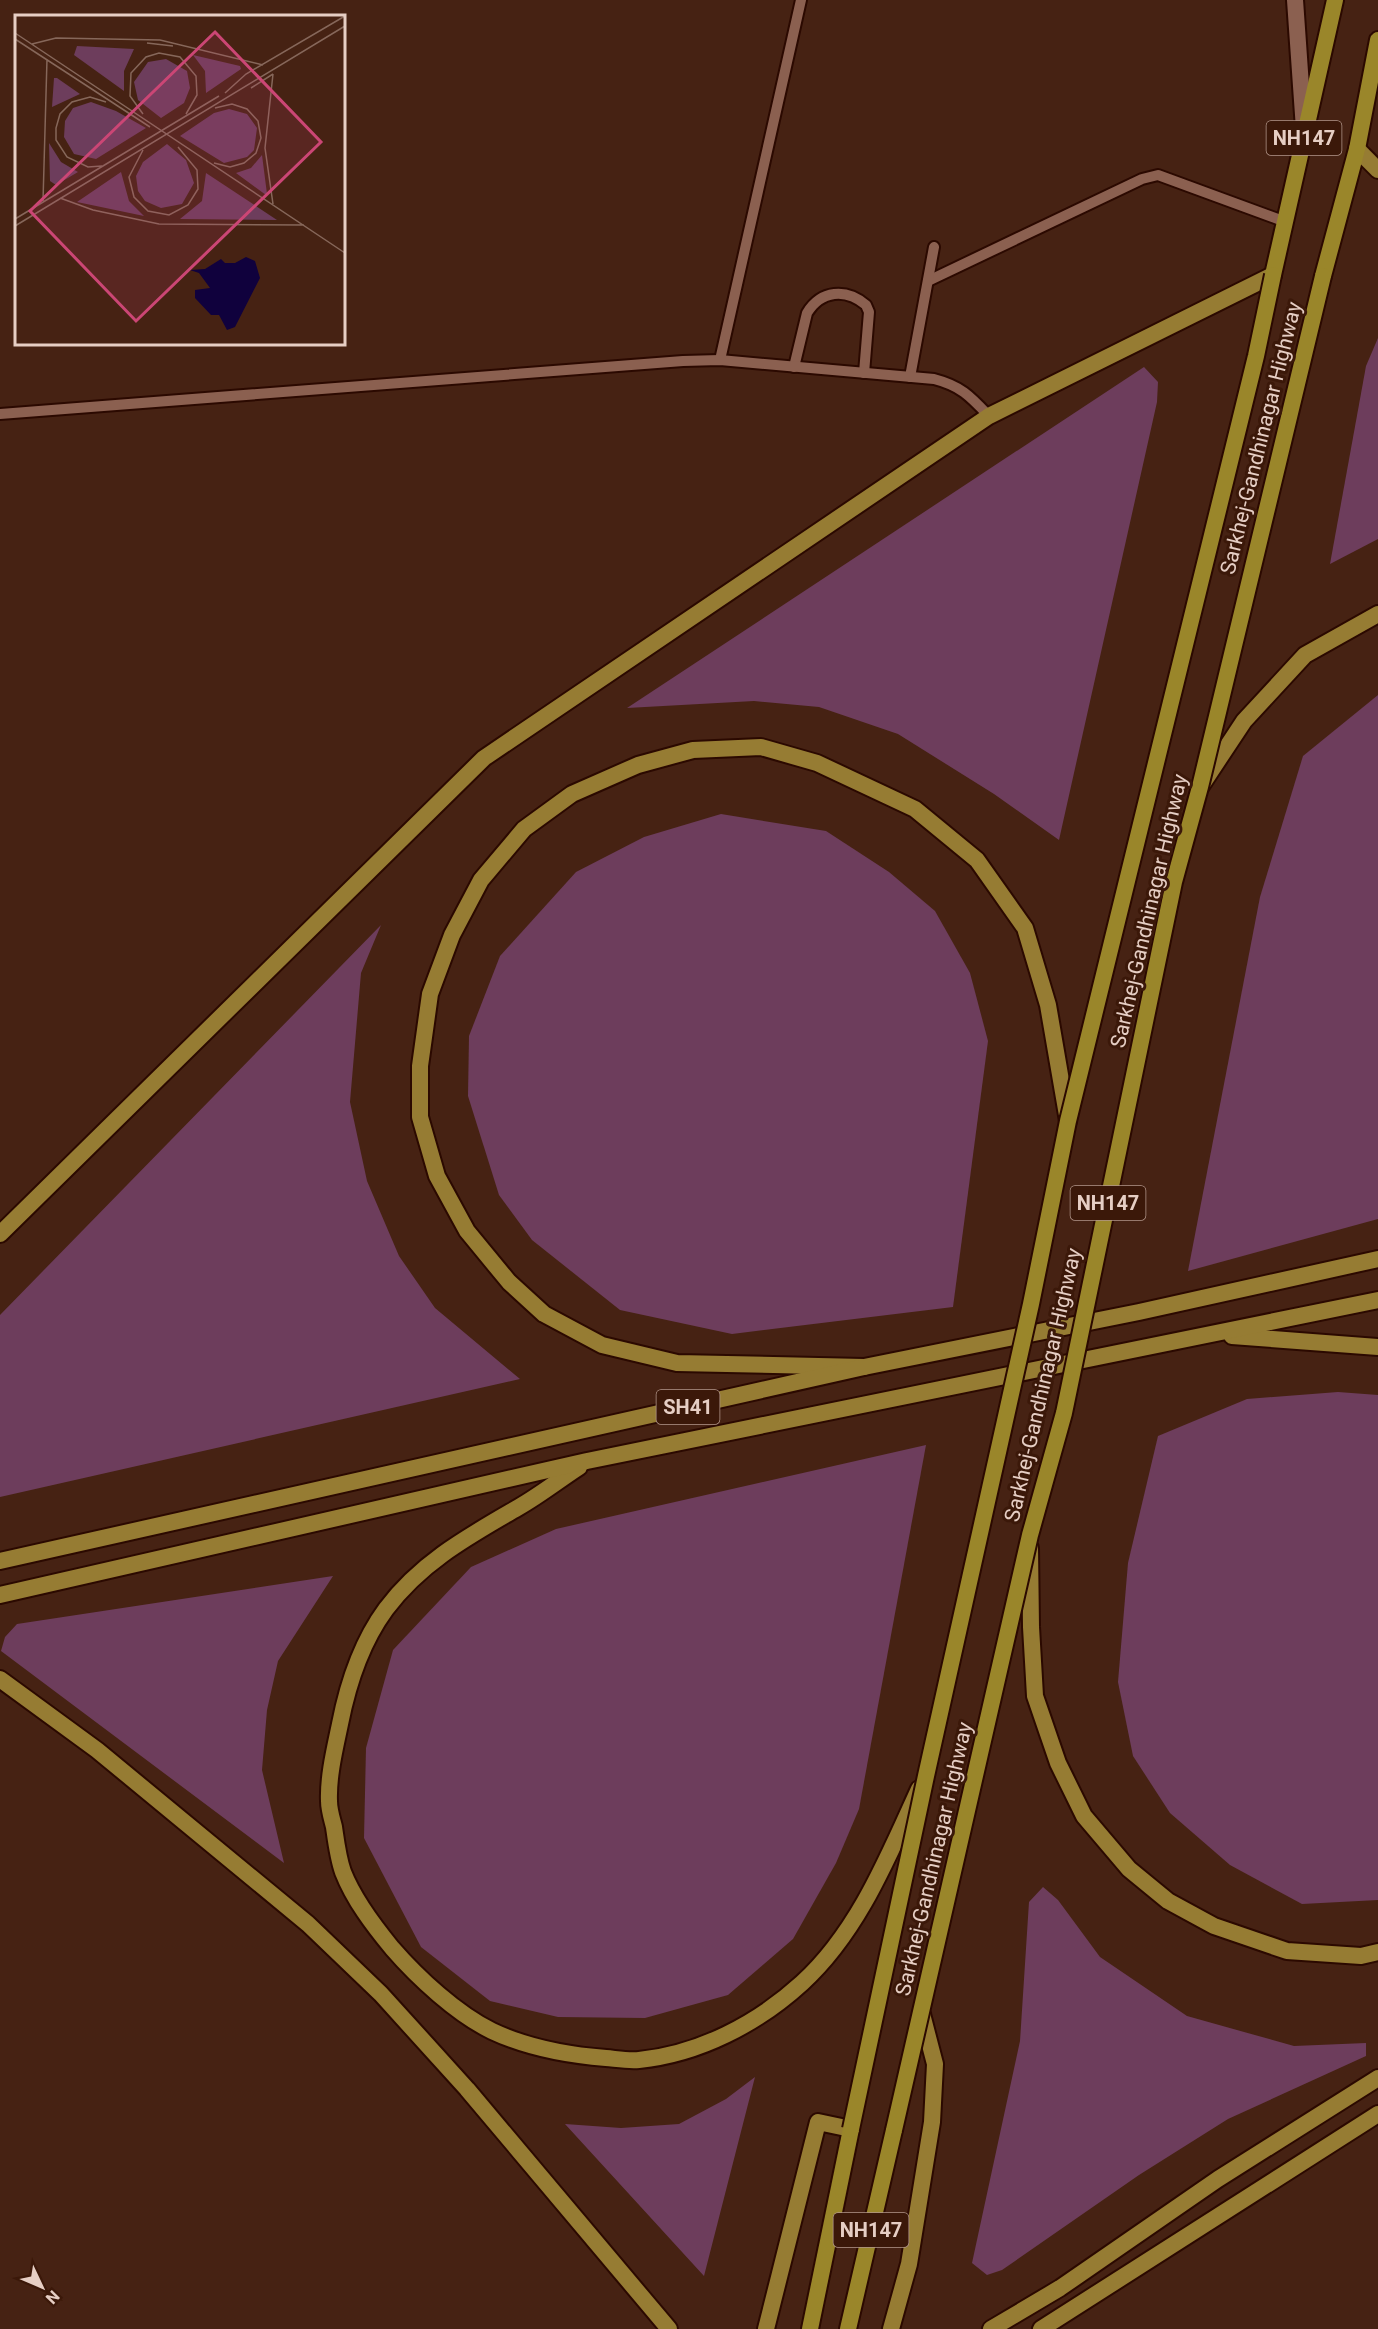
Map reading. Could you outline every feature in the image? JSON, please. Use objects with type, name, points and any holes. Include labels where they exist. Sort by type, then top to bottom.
[{"type":"highway","name":"NH147","points":[[1273,275],[1335,0]]},
{"type":"highway","name":"NH147","points":[[1358,149],[1374,75],[1378,40]]},
{"type":"highway","name":"Sarkhej-Gandhinagar Highway","points":[[848,2329],[1030,1536],[1064,1413],[1174,882],[1200,787],[1323,276],[1358,149]]},
{"type":"highway","name":"Sarkhej-Gandhinagar Highway","points":[[810,2329],[926,1776],[1031,1304],[1068,1121],[1257,356],[1273,275]]},
{"type":"main road","points":[[1358,149],[1378,170]]},
{"type":"main road","points":[[0,1234],[484,758],[989,416],[1273,275]]},
{"type":"main road","points":[[1200,787],[1244,721],[1305,655],[1378,614]]},
{"type":"main road","points":[[864,1367],[677,1363],[602,1345],[544,1314],[509,1282],[467,1231],[437,1176],[420,1117],[420,1066],[430,994],[452,935],[481,880],[524,829],[572,794],[638,765],[693,750],[761,747],[817,763],[915,809],[977,860],[1024,928],[1048,1005],[1068,1121]]},
{"type":"main road","name":"SH41","points":[[0,1561],[864,1367],[1139,1312],[1378,1259]]},
{"type":"main road","name":"SH41","points":[[0,1595],[587,1461],[1378,1300]]},
{"type":"main road","points":[[1211,1335],[1378,1347]]},
{"type":"main road","points":[[587,1461],[522,1505],[479,1528],[441,1553],[412,1578],[392,1602],[362,1650],[341,1716],[329,1801],[344,1872],[370,1922],[405,1963],[444,1999],[490,2030],[535,2048],[584,2057],[637,2060],[681,2052],[724,2036],[761,2015],[801,1983],[827,1956],[862,1906],[926,1776]]},
{"type":"main road","points":[[1030,1536],[1031,1627],[1035,1696],[1058,1763],[1084,1816],[1129,1869],[1168,1901],[1214,1926],[1287,1951],[1361,1956],[1378,1952]]},
{"type":"main road","points":[[0,1679],[134,1780],[308,1924],[364,1978],[467,2089],[669,2329]]},
{"type":"main road","points":[[891,2329],[909,2264],[932,2122],[935,2064],[922,2014]]},
{"type":"main road","points":[[991,2329],[1060,2288],[1218,2179],[1378,2078]]},
{"type":"main road","points":[[1041,2329],[1378,2114]]},
{"type":"main road","points":[[766,2329],[818,2122],[851,2129]]},
{"type":"street","points":[[1295,0],[1305,136]]},
{"type":"street","points":[[1374,75],[1378,61]]},
{"type":"lane","points":[[720,360],[801,0]]},
{"type":"lane","points":[[928,281],[1142,179],[1158,175],[1286,222]]},
{"type":"lane","points":[[910,377],[934,247]]},
{"type":"lane","points":[[794,367],[807,314],[812,306],[828,294],[849,295],[866,305],[869,312],[864,373]]},
{"type":"lane","points":[[0,414],[720,360],[934,379],[952,384],[967,393],[989,416]]},
{"type":"shaded area","points":[[1378,338],[1378,539],[1330,564],[1366,366]]},
{"type":"shaded area","points":[[1144,367],[1158,382],[1157,402],[1059,840],[994,794],[898,734],[819,707],[754,701],[627,708]]},
{"type":"shaded area","points":[[1378,695],[1378,1219],[1188,1271],[1260,897],[1303,756]]},
{"type":"shaded area","points":[[721,814],[826,831],[889,872],[935,911],[970,973],[988,1041],[953,1307],[732,1334],[620,1310],[532,1240],[499,1195],[468,1096],[469,1036],[500,956],[576,872],[644,837]]},
{"type":"shaded area","points":[[381,925],[361,973],[350,1102],[367,1181],[399,1256],[435,1308],[520,1379],[0,1497],[0,1315]]},
{"type":"shaded area","points":[[1338,1392],[1378,1395],[1378,1900],[1302,1904],[1230,1865],[1170,1813],[1133,1756],[1118,1682],[1128,1563],[1158,1436],[1247,1399]]},
{"type":"shaded area","points":[[926,1445],[859,1809],[836,1863],[793,1939],[728,1995],[645,2018],[558,2017],[490,2001],[421,1947],[364,1838],[366,1748],[393,1650],[471,1567],[556,1529]]},
{"type":"shaded area","points":[[333,1576],[278,1661],[267,1710],[262,1770],[284,1863],[1,1651],[5,1637],[17,1624]]},
{"type":"shaded area","points":[[1043,1887],[1058,1900],[1100,1957],[1187,2016],[1294,2046],[1366,2043],[1366,2056],[1228,2119],[1139,2175],[1002,2270],[987,2275],[972,2263],[1020,2041],[1029,1902]]},
{"type":"shaded area","points":[[755,2077],[704,2276],[565,2124],[621,2128],[679,2124],[726,2099]]}]
